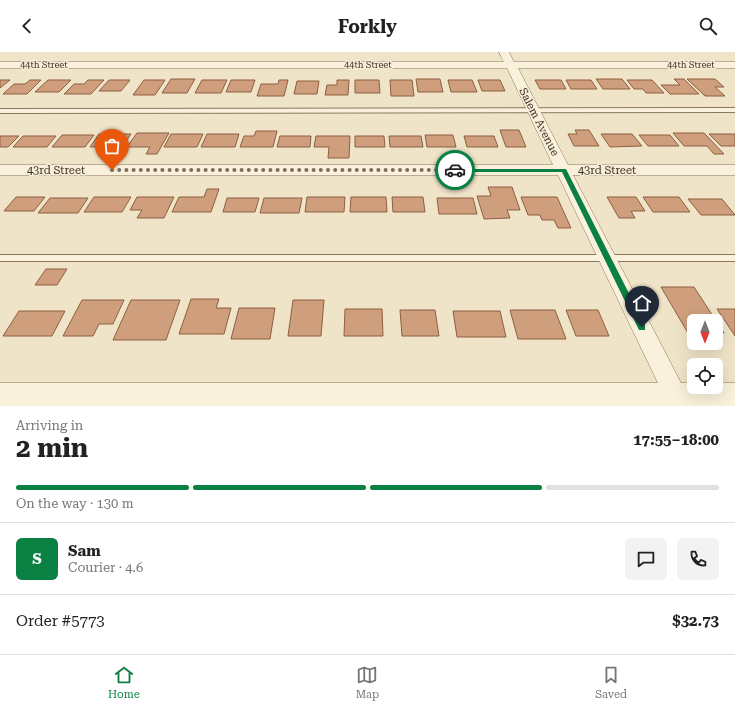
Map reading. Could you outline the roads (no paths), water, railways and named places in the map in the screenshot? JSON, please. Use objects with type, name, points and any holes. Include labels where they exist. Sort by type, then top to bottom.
[{"type":"street","name":"44th Street","points":[[0,65],[508,59],[735,65]]},
{"type":"street","name":"Salem Avenue","points":[[508,59],[679,402]]},
{"type":"street","name":"43rd Street","points":[[0,170],[735,170]]},
{"type":"street","points":[[0,397],[679,402],[735,397]]},
{"type":"lane","points":[[0,111],[735,110]]},
{"type":"lane","points":[[0,258],[735,258]]}]
